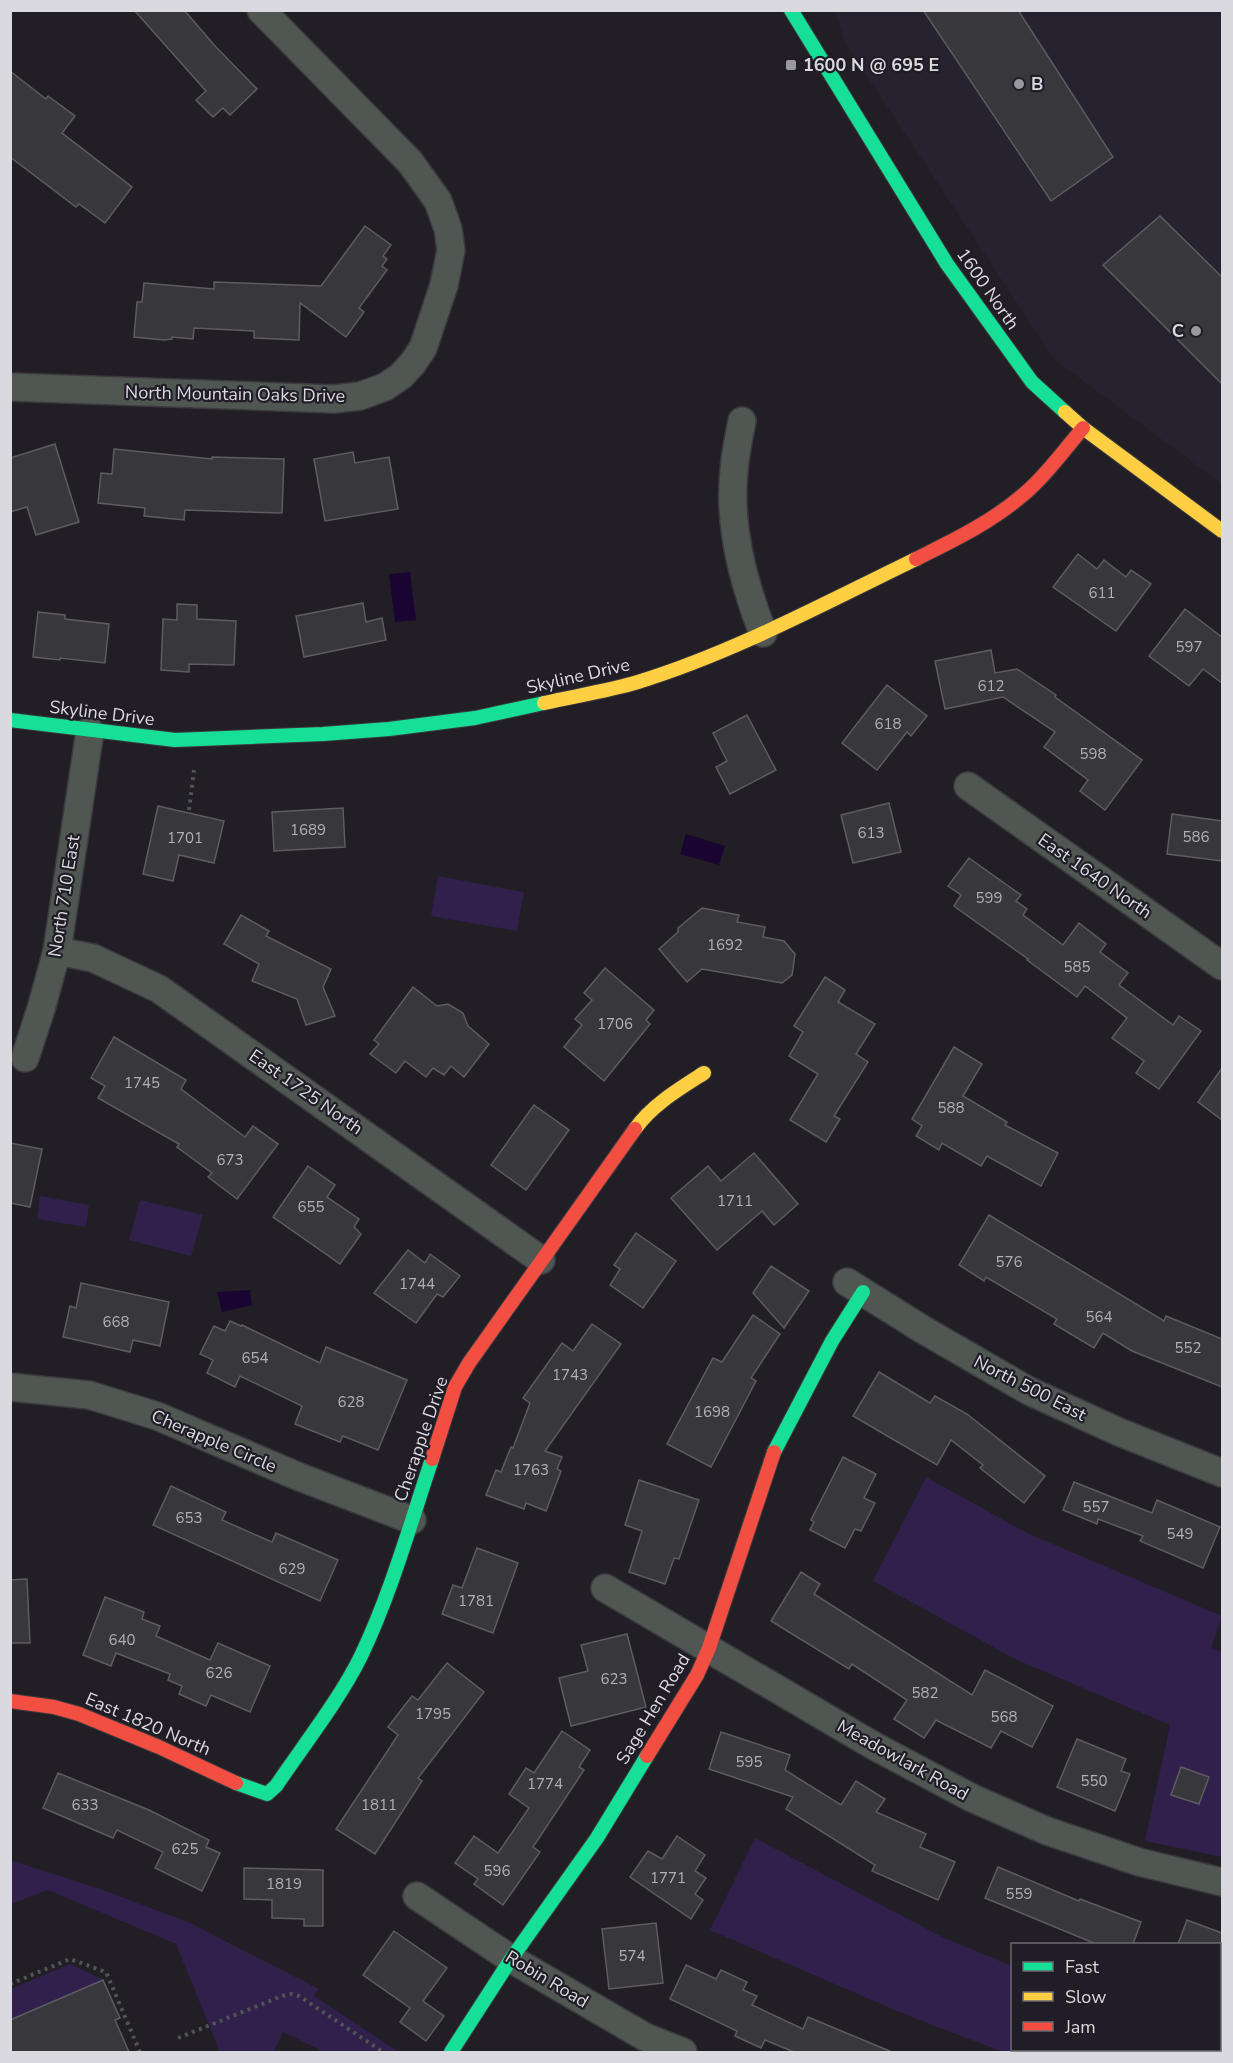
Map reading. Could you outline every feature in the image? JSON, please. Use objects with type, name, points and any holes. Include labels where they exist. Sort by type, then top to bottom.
[{"type":"street","name":"North Mountain Oaks Drive","points":[[10,387],[334,399],[360,396],[385,387],[401,376],[423,348],[444,285],[451,250],[448,229],[438,201],[410,162],[261,10]]},
{"type":"street","name":"1600 North","points":[[791,10],[947,264],[1032,382],[1083,428],[1222,531]]},
{"type":"street","points":[[742,421],[733,472],[736,543],[749,597],[763,633]]},
{"type":"street","name":"Skyline Drive","points":[[10,720],[175,740],[389,729],[475,718],[637,682],[702,659],[763,633],[960,537],[999,514],[1026,493],[1083,428]]},
{"type":"street","name":"North 710 East","points":[[25,1058],[57,951],[90,731]]},
{"type":"street","name":"East 1640 North","points":[[969,786],[1218,953]]},
{"type":"street","name":"East 1725 North","points":[[57,951],[93,958],[159,989],[542,1260]]},
{"type":"street","name":"Cherapple Drive","points":[[267,1794],[276,1786],[360,1658],[377,1619],[412,1520],[455,1387],[474,1356],[641,1121],[669,1096],[705,1073]]},
{"type":"street","name":"North 500 East","points":[[855,1287],[973,1360],[1029,1391],[1119,1432],[1222,1473]]},
{"type":"street","name":"Sage Hen Road","points":[[451,2052],[511,1959],[597,1838],[697,1675],[709,1648],[773,1454],[832,1341],[855,1287]]},
{"type":"street","name":"Cherapple Circle","points":[[10,1387],[90,1395],[157,1416],[297,1476],[412,1520]]},
{"type":"street","name":"Meadowlark Road","points":[[605,1588],[876,1747],[972,1798],[1047,1831],[1139,1862],[1222,1882]]},
{"type":"street","name":"East 1820 North","points":[[10,1701],[54,1707],[79,1714],[159,1747],[246,1788],[267,1794]]},
{"type":"street","name":"Robin Road","points":[[417,1896],[511,1959],[645,2037],[683,2052]]},
{"type":"path","points":[[189,810],[195,770]]},
{"type":"path","points":[[10,1984],[70,1959],[106,1972],[140,2052]]},
{"type":"path","points":[[178,2038],[291,1994],[299,1996],[382,2052]]},
{"type":"shaded area","points":[[835,11],[1222,11],[1222,484],[1055,360],[845,43]]},
{"type":"shaded area","points":[[410,572],[416,620],[395,622],[389,574]]},
{"type":"shaded area","points":[[686,834],[725,846],[719,865],[680,854]]},
{"type":"shaded area","points":[[438,876],[524,892],[517,931],[431,916]]},
{"type":"shaded area","points":[[40,1196],[89,1205],[86,1227],[37,1219]]},
{"type":"shaded area","points":[[140,1200],[203,1215],[191,1256],[129,1240]]},
{"type":"shaded area","points":[[250,1290],[252,1305],[222,1312],[217,1292]]},
{"type":"shaded area","points":[[926,1477],[1027,1533],[1222,1616],[1211,1648],[1222,1652],[1222,1857],[1145,1841],[1170,1725],[1017,1660],[873,1581]]},
{"type":"shaded area","points":[[755,1838],[942,1937],[1011,1966],[1011,2051],[1106,2051],[1003,2052],[904,2014],[710,1930]]},
{"type":"shaded area","points":[[10,1860],[103,1890],[190,1923],[319,1989],[314,1996],[399,2052],[324,2052],[283,2032],[274,2052],[220,2052],[176,1944],[48,1890],[11,1904]]},
{"type":"shaded area","points":[[70,1964],[103,1980],[11,2020],[11,1989]]},
{"type":"building","points":[[134,10],[184,10],[257,89],[230,115],[223,108],[213,117],[196,100],[206,91]]},
{"type":"building","name":"B","points":[[923,10],[1018,10],[1113,157],[1051,201]]},
{"type":"building","points":[[10,71],[46,99],[48,96],[75,116],[62,133],[132,187],[105,223],[79,204],[76,207],[10,157]]},
{"type":"building","name":"C","points":[[1160,216],[1222,277],[1222,384],[1103,265]]},
{"type":"building","points":[[365,226],[391,245],[383,256],[387,259],[382,266],[387,270],[359,308],[364,312],[346,337],[300,303],[299,340],[254,338],[254,331],[194,328],[193,339],[172,337],[172,339],[164,340],[134,337],[137,302],[142,302],[144,283],[214,289],[214,282],[321,286]]},
{"type":"building","points":[[55,444],[79,522],[36,535],[27,507],[10,512],[10,458]]},
{"type":"building","points":[[114,449],[212,459],[212,457],[284,459],[282,513],[185,510],[184,520],[144,516],[145,508],[98,503],[101,473],[112,474]]},
{"type":"building","points":[[353,452],[355,463],[389,457],[398,509],[325,521],[314,459]]},
{"type":"building","points":[[1078,554],[1097,569],[1104,560],[1126,577],[1131,570],[1151,584],[1116,631],[1053,587]]},
{"type":"building","points":[[363,603],[366,622],[382,618],[386,640],[304,657],[296,616]]},
{"type":"building","points":[[177,604],[197,605],[197,619],[236,621],[234,665],[189,664],[189,672],[161,670],[163,619],[177,620]]},
{"type":"building","points":[[1185,609],[1222,637],[1222,683],[1203,669],[1189,686],[1149,656]]},
{"type":"building","points":[[38,612],[65,615],[65,619],[109,624],[105,663],[33,657]]},
{"type":"building","points":[[991,650],[995,673],[1017,669],[1056,695],[1055,697],[1142,760],[1105,810],[1080,791],[1088,780],[1044,747],[1055,732],[1003,697],[945,709],[935,661]]},
{"type":"building","points":[[887,685],[927,716],[911,736],[907,732],[877,770],[842,743]]},
{"type":"building","points":[[747,715],[776,770],[730,794],[716,767],[727,761],[713,733]]},
{"type":"building","points":[[889,803],[901,852],[853,863],[841,815]]},
{"type":"building","points":[[158,806],[224,821],[214,863],[179,855],[173,881],[143,874]]},
{"type":"building","points":[[343,808],[345,847],[274,851],[272,812]]},
{"type":"building","points":[[1172,814],[1222,821],[1222,861],[1167,854]]},
{"type":"building","points":[[969,858],[1021,895],[1016,901],[1027,909],[1023,915],[1063,945],[1079,923],[1106,944],[1100,952],[1128,973],[1119,985],[1173,1025],[1179,1016],[1201,1031],[1159,1089],[1136,1073],[1144,1061],[1112,1038],[1127,1018],[1085,986],[1077,997],[954,906],[961,895],[948,886]]},
{"type":"building","points":[[702,908],[739,915],[737,922],[765,927],[763,937],[784,941],[795,954],[792,975],[782,983],[702,969],[687,982],[659,949],[678,932],[678,928]]},
{"type":"building","points":[[241,915],[269,931],[266,936],[331,969],[323,987],[335,1016],[306,1025],[297,999],[252,981],[259,964],[224,944]]},
{"type":"building","points":[[605,968],[654,1010],[646,1020],[650,1024],[604,1081],[564,1047],[582,1025],[575,1019],[592,1000],[584,993]]},
{"type":"building","points":[[825,977],[845,990],[838,1002],[875,1024],[856,1054],[868,1062],[834,1116],[840,1119],[826,1142],[790,1120],[818,1074],[789,1056],[803,1032],[794,1026]]},
{"type":"building","points":[[413,987],[437,1006],[448,1004],[463,1013],[468,1026],[489,1044],[464,1077],[451,1066],[444,1075],[433,1068],[426,1077],[405,1061],[396,1073],[370,1054],[379,1044],[374,1040]]},
{"type":"building","points":[[114,1037],[186,1080],[181,1089],[245,1137],[253,1126],[278,1144],[237,1199],[208,1177],[212,1173],[177,1147],[179,1144],[98,1098],[105,1086],[91,1078]]},
{"type":"building","points":[[954,1047],[982,1064],[963,1096],[1007,1122],[1005,1125],[1058,1153],[1041,1186],[987,1156],[981,1166],[942,1143],[939,1150],[916,1136],[922,1126],[912,1119]]},
{"type":"building","points":[[1222,1068],[1222,1120],[1198,1102]]},
{"type":"building","points":[[534,1105],[569,1130],[526,1190],[491,1165]]},
{"type":"building","points":[[10,1143],[42,1149],[30,1207],[10,1203]]},
{"type":"building","points":[[754,1153],[798,1204],[774,1225],[762,1211],[717,1250],[671,1198],[708,1166],[721,1181]]},
{"type":"building","points":[[308,1166],[335,1185],[327,1197],[359,1219],[354,1227],[361,1234],[340,1264],[273,1217]]},
{"type":"building","points":[[989,1215],[1164,1321],[1166,1316],[1222,1339],[1222,1387],[1132,1351],[1103,1333],[1094,1348],[1054,1324],[1057,1319],[986,1277],[984,1281],[959,1265]]},
{"type":"building","points":[[636,1233],[676,1261],[643,1308],[610,1285],[620,1269],[614,1265]]},
{"type":"building","points":[[408,1250],[425,1263],[430,1254],[460,1276],[443,1297],[437,1294],[416,1323],[374,1293]]},
{"type":"building","points":[[771,1266],[809,1291],[784,1328],[753,1293]]},
{"type":"building","points":[[81,1283],[169,1302],[160,1346],[133,1340],[130,1352],[63,1337],[70,1306],[76,1308]]},
{"type":"building","points":[[753,1315],[780,1334],[751,1378],[756,1381],[711,1467],[667,1444],[713,1358],[722,1362]]},
{"type":"building","points":[[230,1321],[320,1363],[326,1347],[407,1380],[378,1450],[343,1436],[340,1442],[295,1424],[302,1406],[240,1376],[235,1387],[207,1373],[213,1360],[200,1354],[214,1326],[225,1331]]},
{"type":"building","points":[[592,1324],[621,1344],[545,1451],[562,1457],[557,1469],[561,1471],[546,1511],[526,1503],[524,1509],[486,1495],[496,1470],[501,1472],[511,1447],[513,1448],[530,1403],[523,1398],[562,1343],[573,1351]]},
{"type":"building","points":[[879,1372],[930,1403],[935,1396],[967,1414],[1045,1476],[1024,1503],[980,1468],[983,1465],[951,1440],[937,1465],[853,1416]]},
{"type":"building","points":[[843,1457],[876,1474],[864,1498],[875,1503],[861,1531],[855,1529],[845,1548],[810,1530],[814,1522],[811,1520]]},
{"type":"building","points":[[639,1480],[699,1500],[679,1559],[674,1558],[665,1584],[629,1572],[642,1531],[625,1525]]},
{"type":"building","points":[[1074,1482],[1152,1513],[1157,1500],[1220,1527],[1203,1568],[1140,1541],[1143,1536],[1098,1519],[1097,1524],[1063,1510]]},
{"type":"building","points":[[171,1486],[226,1512],[222,1520],[272,1542],[276,1533],[338,1560],[320,1601],[153,1525]]},
{"type":"building","points":[[477,1548],[518,1563],[493,1633],[442,1614],[453,1585],[462,1588]]},
{"type":"building","points":[[801,1572],[820,1584],[814,1594],[972,1695],[985,1670],[1053,1706],[1032,1747],[1001,1731],[991,1748],[936,1720],[924,1738],[894,1719],[907,1700],[852,1664],[849,1669],[771,1621]]},
{"type":"building","points":[[27,1579],[30,1643],[10,1643],[10,1580]]},
{"type":"building","points":[[105,1597],[144,1612],[142,1619],[160,1626],[156,1636],[210,1660],[218,1643],[270,1666],[250,1712],[211,1695],[206,1706],[179,1694],[182,1686],[168,1680],[170,1674],[116,1653],[111,1666],[83,1655]]},
{"type":"building","points":[[627,1634],[646,1707],[571,1726],[559,1678],[588,1671],[581,1645]]},
{"type":"building","points":[[447,1663],[484,1692],[418,1778],[422,1781],[375,1854],[336,1829],[398,1735],[388,1727],[412,1696],[418,1700]]},
{"type":"building","points":[[562,1731],[590,1750],[579,1767],[584,1770],[533,1847],[540,1852],[503,1905],[474,1884],[478,1879],[455,1863],[474,1836],[498,1853],[529,1808],[509,1794],[526,1768],[534,1773]]},
{"type":"building","points":[[721,1732],[790,1755],[785,1770],[841,1805],[856,1781],[885,1799],[876,1812],[926,1834],[920,1847],[955,1862],[938,1900],[872,1871],[875,1865],[786,1809],[793,1797],[709,1769]]},
{"type":"building","points":[[1077,1739],[1126,1759],[1121,1771],[1130,1774],[1115,1811],[1057,1787]]},
{"type":"building","points":[[1181,1767],[1209,1777],[1199,1804],[1171,1795]]},
{"type":"building","points":[[58,1773],[149,1810],[209,1840],[206,1847],[220,1853],[202,1891],[155,1868],[163,1852],[117,1830],[113,1838],[43,1808]]},
{"type":"building","points":[[677,1836],[705,1855],[695,1871],[706,1878],[695,1894],[703,1900],[691,1919],[630,1877],[648,1851],[662,1859]]},
{"type":"building","points":[[998,1867],[1079,1901],[1080,1899],[1141,1922],[1133,1943],[1094,1943],[985,1898]]},
{"type":"building","points":[[244,1868],[323,1870],[323,1926],[304,1926],[304,1919],[272,1918],[272,1900],[244,1899]]},
{"type":"building","points":[[1187,1920],[1222,1933],[1222,1944],[1178,1943]]},
{"type":"building","points":[[656,1923],[663,1983],[609,1989],[602,1929]]},
{"type":"building","points":[[394,1931],[447,1968],[423,2001],[444,2016],[426,2041],[400,2022],[410,2008],[363,1975]]},
{"type":"building","points":[[686,1965],[716,1979],[721,1970],[747,1982],[743,1990],[757,1996],[752,2005],[803,2029],[808,2017],[892,2052],[794,2052],[765,2040],[761,2048],[735,2036],[737,2031],[670,1999]]},
{"type":"building","points":[[103,1980],[120,2018],[115,2020],[129,2052],[10,2052],[10,2020]]},
{"type":"traffic: fast","points":[[791,10],[947,264],[1032,382],[1065,412]]},
{"type":"traffic: fast","points":[[10,720],[175,740],[389,729],[475,718],[544,703]]},
{"type":"traffic: fast","points":[[774,1452],[832,1341],[863,1292]]},
{"type":"traffic: fast","points":[[236,1783],[267,1794],[276,1786],[343,1689],[361,1656],[382,1608],[432,1459]]},
{"type":"traffic: fast","points":[[451,2052],[511,1959],[597,1838],[647,1756]]},
{"type":"traffic: slow","points":[[1065,412],[1083,428],[1222,531]]},
{"type":"traffic: slow","points":[[544,703],[603,691],[674,670],[745,642],[916,559]]},
{"type":"traffic: slow","points":[[635,1129],[658,1105],[704,1073]]},
{"type":"traffic: jam","points":[[916,559],[972,530],[1012,504],[1040,479],[1083,428]]},
{"type":"traffic: jam","points":[[432,1459],[455,1387],[469,1363],[635,1129]]},
{"type":"traffic: jam","points":[[647,1756],[697,1675],[709,1648],[774,1452]]},
{"type":"traffic: jam","points":[[10,1701],[54,1707],[79,1714],[159,1747],[236,1783]]},
{"type":"place","name":"1600 N @ 695 E","points":[[791,65]]},
{"type":"place","name":"B","points":[[1019,84]]},
{"type":"place","name":"C","points":[[1196,331]]}]
